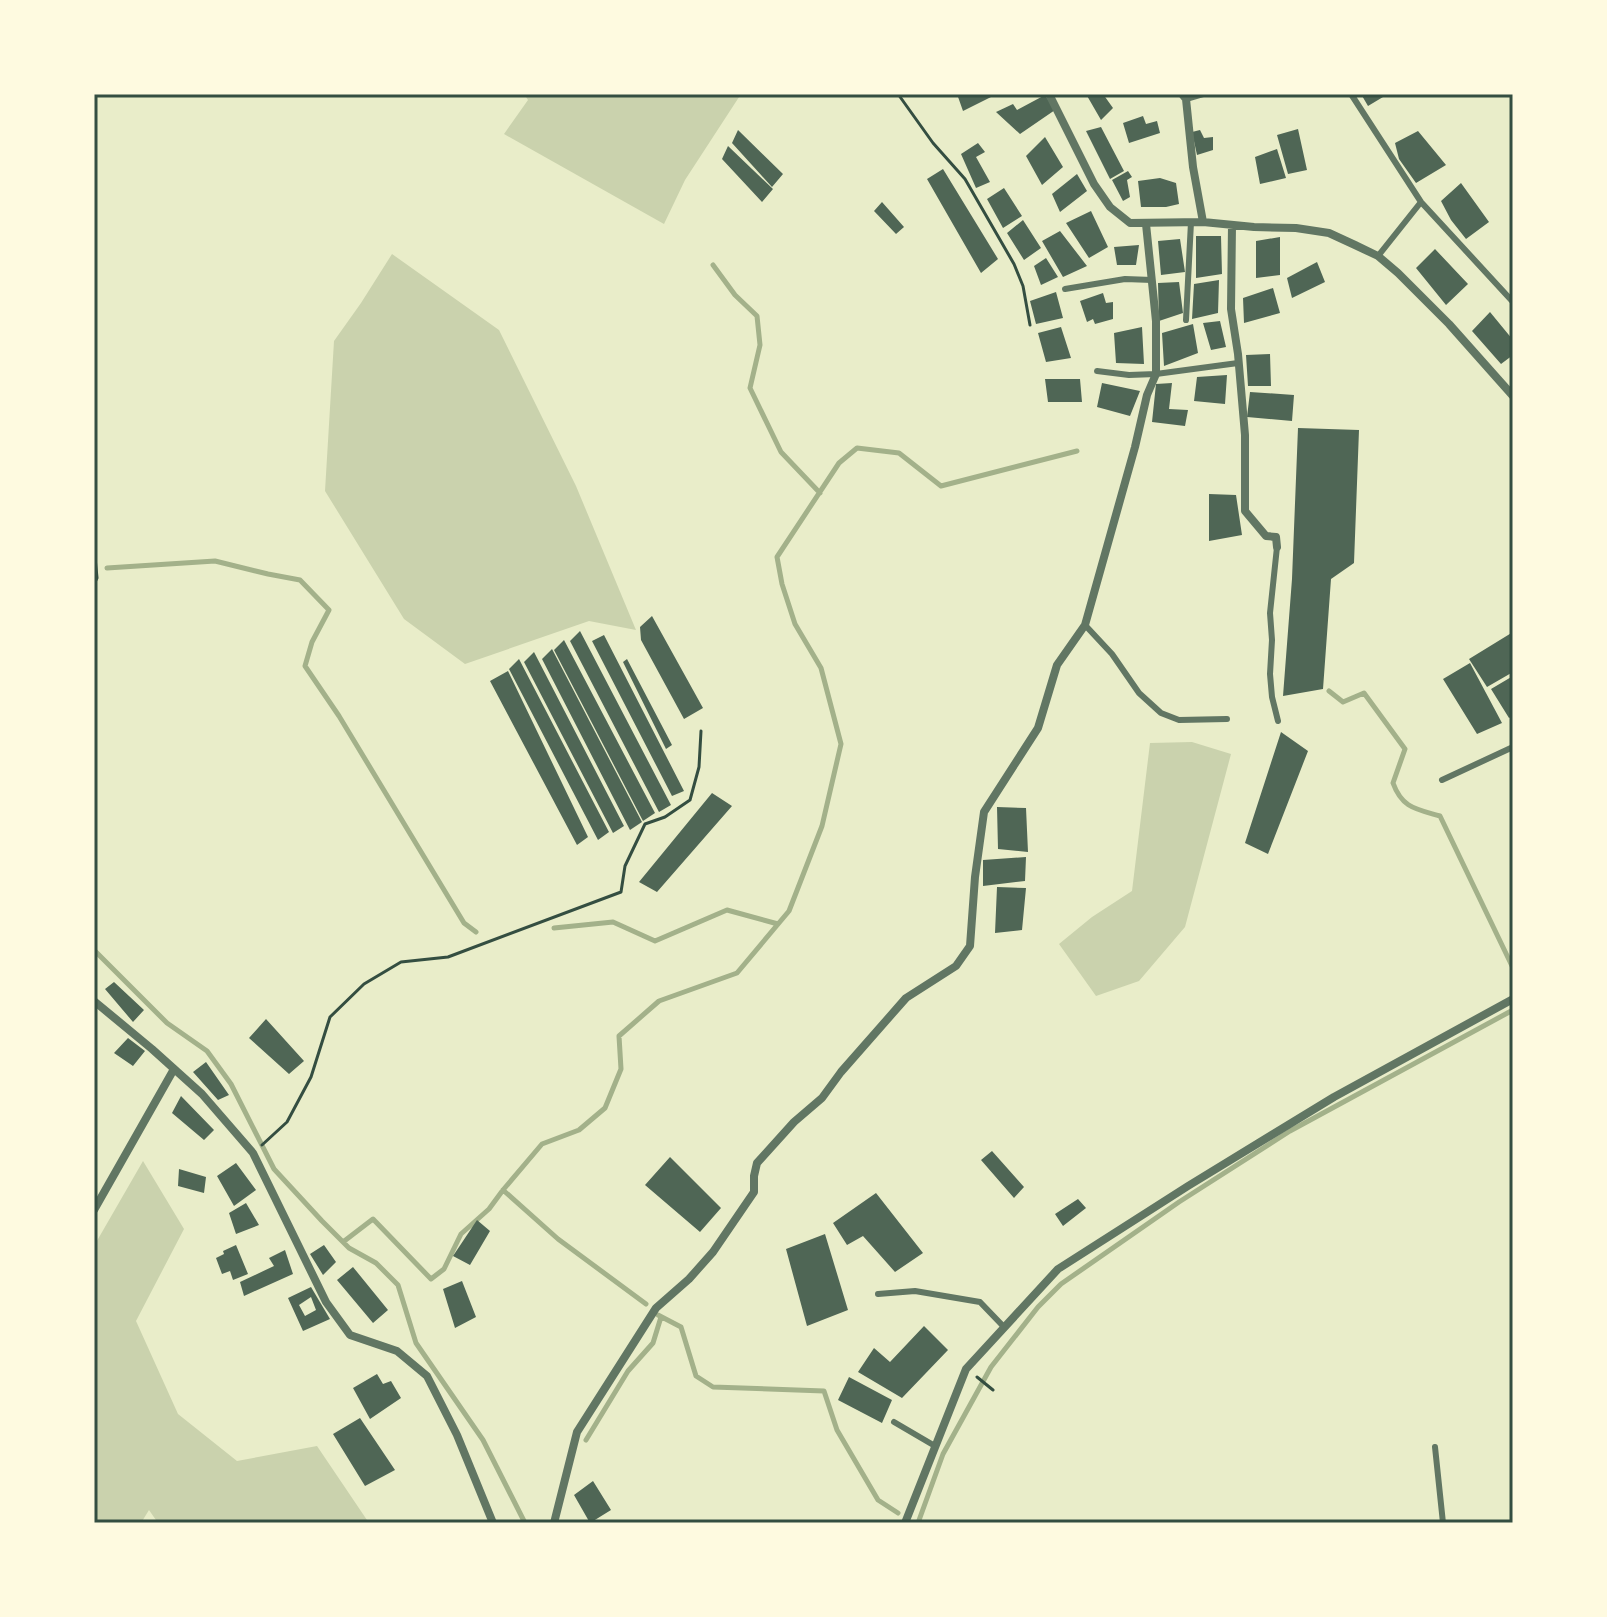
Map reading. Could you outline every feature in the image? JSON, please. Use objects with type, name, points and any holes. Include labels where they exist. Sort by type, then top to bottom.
[{"type":"street","points":[[1049,94],[1094,184],[1110,207],[1130,223],[1203,222],[1329,233],[1378,256],[1398,273],[1449,324],[1513,396]]},
{"type":"street","points":[[1184,97],[1203,222]]},
{"type":"street","points":[[554,1523],[577,1432],[656,1308],[689,1279],[713,1252],[754,1192],[757,1163],[794,1122],[822,1098],[906,998],[956,966],[970,946],[984,812],[1038,728],[1057,665],[1085,625],[1147,395],[1156,374],[1156,321],[1146,224]]},
{"type":"street","points":[[1232,225],[1231,309],[1245,435],[1245,511],[1266,536],[1276,542]]},
{"type":"street","points":[[905,1523],[966,1369],[1058,1269],[1334,1097],[1513,999]]},
{"type":"street","points":[[94,1001],[202,1094],[253,1153],[326,1302],[350,1335],[397,1351],[427,1376],[457,1435],[493,1523]]},
{"type":"street","points":[[94,1210],[174,1069]]},
{"type":"lane","points":[[1184,97],[1203,94]]},
{"type":"lane","points":[[1351,94],[1421,202],[1513,302]]},
{"type":"lane","points":[[1378,256],[1421,202]]},
{"type":"lane","points":[[1186,320],[1191,222]]},
{"type":"lane","points":[[1065,289],[1125,279],[1152,280]]},
{"type":"lane","points":[[1097,371],[1156,374],[1238,363]]},
{"type":"lane","points":[[1278,721],[1270,674],[1270,613],[1276,542],[1287,538]]},
{"type":"lane","points":[[1085,625],[1112,654],[1139,693],[1161,713],[1179,720],[1227,719]]},
{"type":"lane","points":[[1442,780],[1513,747]]},
{"type":"lane","points":[[878,1294],[915,1291],[980,1302],[1004,1327]]},
{"type":"lane","points":[[894,1422],[935,1446]]},
{"type":"lane","points":[[1435,1447],[1443,1523]]},
{"type":"path","points":[[898,94],[933,143],[965,179],[1014,264],[1023,286],[1030,325]]},
{"type":"path","points":[[94,547],[97,578],[94,584]]},
{"type":"path","points":[[273,1135],[287,1122],[311,1077],[330,1017],[364,984],[401,962],[448,957],[621,892],[625,866],[645,824],[665,817],[690,800],[699,767],[701,731]]},
{"type":"path","points":[[976,1376],[993,1390]]},
{"type":"green space","points":[[524,94],[741,94],[685,180],[664,224],[504,134],[528,100]]},
{"type":"green space","points":[[392,254],[499,330],[576,486],[636,630],[589,621],[465,664],[404,619],[325,491],[334,341]]},
{"type":"green space","points":[[1192,742],[1231,754],[1185,927],[1139,981],[1096,996],[1059,944],[1092,917],[1132,891],[1150,743]]},
{"type":"green space","points":[[143,1161],[184,1229],[136,1321],[178,1414],[237,1461],[317,1446],[369,1523],[158,1523],[149,1510],[141,1523],[94,1523],[94,1246]]},
{"type":"building","points":[[957,94],[989,94],[991,97],[963,111]]},
{"type":"building","points":[[1086,94],[1103,94],[1113,108],[1101,120]]},
{"type":"building","points":[[1361,94],[1388,94],[1368,106]]},
{"type":"building","points":[[1045,95],[1055,110],[1020,134],[996,112],[1013,104],[1017,110]]},
{"type":"building","points":[[1143,116],[1146,124],[1157,121],[1160,133],[1129,143],[1123,123]]},
{"type":"building","points":[[1101,127],[1124,171],[1110,179],[1086,131]]},
{"type":"building","points":[[1298,129],[1307,170],[1288,174],[1277,135]]},
{"type":"building","points":[[738,130],[783,174],[772,187],[732,143]]},
{"type":"building","points":[[1200,130],[1204,138],[1213,137],[1213,150],[1197,155],[1192,132]]},
{"type":"building","points":[[1418,131],[1446,165],[1416,183],[1399,159],[1395,143]]},
{"type":"building","points":[[1045,137],[1063,167],[1042,185],[1026,156]]},
{"type":"building","points":[[978,143],[985,152],[976,157],[990,182],[976,188],[961,154]]},
{"type":"building","points":[[728,146],[773,189],[762,202],[722,159]]},
{"type":"building","points":[[1277,149],[1286,178],[1260,184],[1255,157]]},
{"type":"building","points":[[943,169],[998,259],[981,273],[927,179]]},
{"type":"building","points":[[1128,171],[1132,177],[1127,180],[1130,197],[1123,201],[1112,180]]},
{"type":"building","points":[[1077,174],[1087,191],[1060,212],[1052,194]]},
{"type":"building","points":[[1160,178],[1176,183],[1179,204],[1141,207],[1138,181]]},
{"type":"building","points":[[1461,183],[1489,222],[1466,239],[1441,201]]},
{"type":"building","points":[[1004,188],[1022,216],[1003,228],[987,199]]},
{"type":"building","points":[[882,202],[904,227],[896,234],[874,211]]},
{"type":"building","points":[[1091,211],[1108,247],[1089,258],[1066,223]]},
{"type":"building","points":[[1023,220],[1041,248],[1024,260],[1007,233]]},
{"type":"building","points":[[1060,231],[1087,266],[1063,277],[1042,241]]},
{"type":"building","points":[[1196,236],[1221,236],[1222,274],[1196,278]]},
{"type":"building","points":[[1280,237],[1280,275],[1256,278],[1256,241]]},
{"type":"building","points":[[1180,239],[1185,272],[1161,275],[1158,241]]},
{"type":"building","points":[[1139,245],[1136,265],[1117,265],[1114,247]]},
{"type":"building","points":[[1435,249],[1468,284],[1446,305],[1416,268]]},
{"type":"building","points":[[1046,258],[1058,277],[1041,285],[1034,266]]},
{"type":"building","points":[[1317,262],[1325,282],[1292,298],[1287,278]]},
{"type":"building","points":[[1219,280],[1218,313],[1192,319],[1194,284]]},
{"type":"building","points":[[1179,282],[1183,313],[1159,321],[1158,283]]},
{"type":"building","points":[[1273,288],[1280,313],[1244,323],[1243,298]]},
{"type":"building","points":[[1056,292],[1063,318],[1036,324],[1030,301]]},
{"type":"building","points":[[1103,293],[1106,303],[1113,302],[1113,319],[1095,324],[1093,319],[1087,322],[1080,301]]},
{"type":"building","points":[[1490,312],[1513,340],[1513,355],[1501,364],[1472,331]]},
{"type":"building","points":[[1220,321],[1226,347],[1211,350],[1203,323]]},
{"type":"building","points":[[1193,324],[1198,353],[1164,366],[1162,333]]},
{"type":"building","points":[[1061,327],[1071,358],[1046,362],[1038,333]]},
{"type":"building","points":[[1142,327],[1144,364],[1116,363],[1114,333]]},
{"type":"building","points":[[1270,354],[1271,386],[1248,386],[1246,355]]},
{"type":"building","points":[[1227,375],[1225,404],[1194,401],[1197,377]]},
{"type":"building","points":[[1045,379],[1080,379],[1082,402],[1048,402]]},
{"type":"building","points":[[1102,383],[1140,391],[1130,416],[1097,407]]},
{"type":"building","points":[[1172,383],[1169,409],[1188,410],[1185,426],[1152,422],[1156,384]]},
{"type":"building","points":[[1250,392],[1294,395],[1292,421],[1247,417]]},
{"type":"building","points":[[1298,428],[1359,430],[1354,563],[1331,579],[1323,689],[1283,696],[1292,579]]},
{"type":"building","points":[[1209,494],[1236,495],[1242,535],[1209,541]]},
{"type":"building","points":[[652,616],[703,708],[684,719],[641,640],[640,627]]},
{"type":"building","points":[[580,631],[671,805],[659,812],[570,641]]},
{"type":"building","points":[[1513,632],[1513,672],[1487,687],[1469,659]]},
{"type":"building","points":[[604,635],[684,791],[672,796],[592,641]]},
{"type":"building","points":[[564,640],[655,813],[643,821],[554,650]]},
{"type":"building","points":[[552,649],[642,822],[630,830],[542,659]]},
{"type":"building","points":[[534,652],[624,826],[613,833],[524,662]]},
{"type":"building","points":[[519,659],[609,832],[598,840],[509,669]]},
{"type":"building","points":[[627,659],[672,745],[666,749],[623,662]]},
{"type":"building","points":[[1470,663],[1502,723],[1477,734],[1443,679]]},
{"type":"building","points":[[508,671],[588,837],[577,845],[490,681]]},
{"type":"building","points":[[1513,676],[1513,716],[1509,718],[1491,689]]},
{"type":"building","points":[[1281,732],[1308,751],[1268,854],[1245,843]]},
{"type":"building","points":[[712,793],[732,806],[657,892],[639,882]]},
{"type":"building","points":[[997,807],[1026,808],[1028,852],[998,849]]},
{"type":"building","points":[[1026,857],[1025,881],[983,886],[983,860]]},
{"type":"building","points":[[997,887],[1026,888],[1022,930],[995,933]]},
{"type":"building","points":[[114,982],[144,1010],[133,1022],[105,989]]},
{"type":"building","points":[[266,1019],[304,1061],[289,1074],[249,1038]]},
{"type":"building","points":[[128,1038],[145,1051],[133,1066],[114,1053]]},
{"type":"building","points":[[206,1062],[229,1095],[218,1100],[193,1072]]},
{"type":"building","points":[[181,1096],[214,1130],[204,1140],[172,1113]]},
{"type":"building","points":[[992,1151],[1024,1187],[1014,1198],[981,1160]]},
{"type":"building","points":[[670,1157],[721,1208],[700,1232],[645,1185]]},
{"type":"building","points":[[236,1163],[256,1190],[234,1206],[217,1176]]},
{"type":"building","points":[[179,1169],[206,1177],[204,1193],[178,1186]]},
{"type":"building","points":[[876,1193],[923,1253],[895,1272],[863,1236],[847,1245],[833,1223]]},
{"type":"building","points":[[1078,1199],[1086,1208],[1063,1226],[1055,1214]]},
{"type":"building","points":[[246,1203],[259,1225],[236,1234],[229,1213]]},
{"type":"building","points":[[477,1220],[490,1231],[470,1265],[453,1256]]},
{"type":"building","points":[[825,1234],[848,1310],[807,1326],[786,1249]]},
{"type":"building","points":[[236,1245],[248,1274],[233,1280],[230,1271],[222,1274],[216,1258]]},
{"type":"building","points":[[324,1245],[336,1262],[323,1275],[310,1254]]},
{"type":"building","points":[[285,1250],[293,1274],[244,1296],[240,1282],[274,1266],[269,1258]]},
{"type":"building","points":[[353,1267],[388,1310],[373,1323],[337,1280]]},
{"type":"building","points":[[462,1281],[476,1317],[455,1328],[443,1289]]},
{"type":"building","points":[[311,1287],[330,1319],[303,1331],[288,1298]],"holes":[[[311,1297],[316,1310],[305,1316],[299,1305]]]},
{"type":"building","points":[[924,1326],[948,1350],[902,1398],[858,1372],[874,1348],[890,1362]]},
{"type":"building","points":[[377,1374],[383,1384],[391,1381],[401,1398],[370,1419],[353,1388]]},
{"type":"building","points":[[849,1377],[892,1400],[882,1423],[838,1400]]},
{"type":"building","points":[[360,1418],[395,1470],[365,1486],[333,1434]]},
{"type":"building","points":[[593,1481],[611,1510],[590,1523],[574,1495]]},
{"type":"waterway","points":[[713,265],[735,295],[757,316],[760,345],[750,388],[781,452],[820,493]]},
{"type":"waterway","points":[[343,1242],[373,1219],[431,1279],[444,1269],[461,1234],[489,1209],[542,1144],[579,1130],[605,1108],[621,1069],[619,1036],[659,1001],[737,973],[789,911],[822,826],[841,744],[821,668],[795,624],[777,557],[839,463],[857,448],[899,453],[941,486],[1077,451]]},
{"type":"waterway","points":[[107,568],[215,561],[300,580],[329,610],[312,642],[305,666],[339,716],[464,923],[476,932]]},
{"type":"waterway","points":[[1329,691],[1343,702],[1364,693],[1405,749],[1393,783],[1405,803],[1440,816],[1513,968]]},
{"type":"waterway","points":[[554,928],[613,922],[655,941],[727,910],[778,924]]},
{"type":"waterway","points":[[94,950],[167,1023],[207,1051],[231,1084],[274,1169],[349,1248],[376,1263],[398,1285],[416,1343],[483,1440],[525,1523]]},
{"type":"waterway","points":[[918,1523],[943,1454],[991,1367],[1038,1307],[1061,1284],[1179,1202],[1290,1131],[1513,1010]]},
{"type":"waterway","points":[[503,1190],[558,1239],[646,1304]]},
{"type":"waterway","points":[[658,1315],[681,1327],[696,1376],[713,1387],[824,1391],[837,1430],[878,1500],[898,1513]]},
{"type":"waterway","points":[[586,1440],[628,1371],[653,1343],[661,1317]]}]
